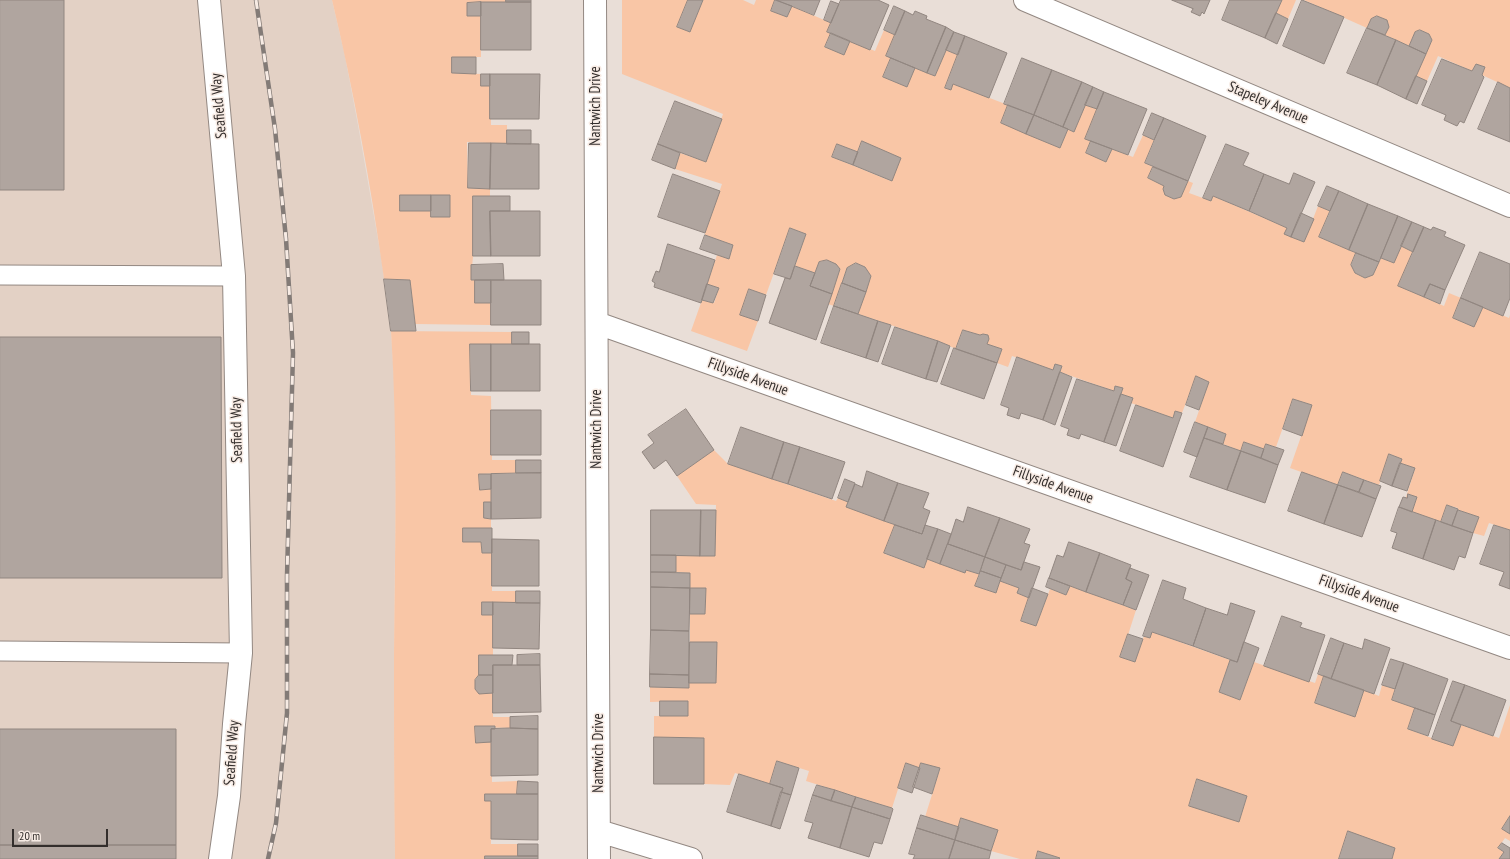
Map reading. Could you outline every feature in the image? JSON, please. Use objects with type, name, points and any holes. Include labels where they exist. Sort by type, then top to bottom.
[{"type":"street","name":"Seafield Way","points":[[209,0],[234,276],[241,653],[229,796],[220,859]]},
{"type":"street","name":"Nantwich Drive","points":[[595,0],[599,859]]},
{"type":"street","name":"Stapeley Avenue","points":[[1026,0],[1510,206]]},
{"type":"street","name":"Fillyside Avenue","points":[[597,323],[1510,648]]},
{"type":"street","points":[[599,831],[691,859]]},
{"type":"lane","points":[[0,275],[234,276]]},
{"type":"lane","points":[[0,651],[241,653]]},
{"type":"shaded area","points":[[0,0],[332,0],[345,56],[358,125],[382,262],[391,331],[395,394],[396,457],[394,654],[395,859],[0,859]]},
{"type":"shaded area","points":[[332,0],[506,0],[506,2],[467,3],[467,16],[481,16],[481,57],[452,57],[452,73],[481,74],[481,86],[490,86],[491,125],[507,125],[507,144],[467,142],[468,188],[490,189],[490,196],[473,196],[473,256],[471,280],[475,280],[475,303],[491,303],[491,325],[415,324],[410,280],[384,279],[348,69]],"holes":[[[400,195],[450,196],[450,217],[431,217],[431,211],[400,211]]]},
{"type":"shaded area","points":[[622,0],[688,0],[677,27],[690,32],[703,0],[743,0],[754,5],[756,0],[775,0],[771,11],[787,17],[792,6],[831,23],[831,33],[825,47],[844,55],[850,41],[875,51],[884,30],[895,35],[891,58],[883,77],[907,87],[915,68],[935,76],[946,50],[958,55],[945,88],[951,90],[953,84],[1008,105],[1001,123],[1060,148],[1068,129],[1074,132],[1085,105],[1097,109],[1091,141],[1086,153],[1106,162],[1112,149],[1133,157],[1143,135],[1154,140],[1145,163],[1153,167],[1148,178],[1164,186],[1163,189],[1165,195],[1174,199],[1181,197],[1188,181],[1193,183],[1189,193],[1211,201],[1213,196],[1287,228],[1285,234],[1304,242],[1318,206],[1330,211],[1319,237],[1356,253],[1351,265],[1355,273],[1365,278],[1373,275],[1381,258],[1394,263],[1401,246],[1413,252],[1399,286],[1444,306],[1449,293],[1461,298],[1453,318],[1474,327],[1483,307],[1509,318],[1510,315],[1510,530],[1489,523],[1484,536],[1473,533],[1479,517],[1447,505],[1441,522],[1412,512],[1417,498],[1409,494],[1407,498],[1406,497],[1415,469],[1400,463],[1401,459],[1390,454],[1379,485],[1343,472],[1338,485],[1290,468],[1312,405],[1293,399],[1276,447],[1266,444],[1264,449],[1244,442],[1241,451],[1223,444],[1226,434],[1195,422],[1209,382],[1196,377],[1182,413],[1175,411],[1173,418],[1131,403],[1133,398],[1121,394],[1123,388],[1115,386],[1114,391],[1060,372],[1062,366],[1055,364],[1053,370],[1012,356],[1008,367],[997,363],[1002,349],[987,344],[989,339],[987,335],[980,335],[963,330],[956,349],[938,341],[858,314],[871,276],[865,267],[856,263],[847,268],[834,306],[828,304],[840,269],[833,263],[825,261],[819,262],[815,273],[795,266],[806,234],[790,228],[766,295],[749,289],[741,315],[758,321],[747,351],[691,331],[702,300],[714,303],[719,288],[707,284],[717,255],[729,258],[733,245],[705,235],[722,184],[675,169],[680,153],[706,162],[723,114],[622,74]],"holes":[[[862,142],[901,158],[891,181],[832,157],[837,144],[858,152]]]},
{"type":"shaded area","points":[[1282,0],[1296,0],[1288,19],[1276,13]]},
{"type":"shaded area","points":[[1304,0],[1510,0],[1510,88],[1482,75],[1485,67],[1476,64],[1472,71],[1438,56],[1427,81],[1416,76],[1432,40],[1429,34],[1420,30],[1415,32],[1409,46],[1385,35],[1389,27],[1387,20],[1377,16],[1371,19],[1367,28]]},
{"type":"shaded area","points":[[391,331],[512,332],[512,344],[470,344],[471,395],[491,396],[492,460],[516,460],[516,473],[479,474],[480,490],[491,489],[491,502],[484,502],[484,518],[491,519],[491,528],[464,528],[463,541],[481,542],[482,553],[492,553],[492,591],[516,591],[516,603],[493,615],[493,655],[479,655],[479,675],[475,680],[475,689],[479,693],[493,693],[493,717],[510,717],[510,728],[475,727],[476,742],[491,742],[492,782],[518,781],[517,794],[486,794],[485,800],[491,801],[491,844],[518,844],[518,856],[485,859],[395,859],[395,412]]},
{"type":"shaded area","points":[[714,450],[728,464],[836,501],[838,498],[848,502],[847,507],[895,525],[885,554],[924,568],[927,559],[965,572],[966,570],[979,574],[976,586],[996,593],[1000,581],[1019,588],[1017,593],[1029,598],[1021,621],[1036,626],[1050,589],[1066,595],[1070,586],[1136,610],[1121,657],[1135,662],[1144,636],[1150,638],[1152,632],[1230,660],[1219,692],[1240,700],[1254,662],[1315,683],[1318,674],[1324,676],[1315,703],[1355,717],[1364,690],[1379,696],[1382,685],[1395,689],[1392,700],[1415,708],[1408,729],[1453,746],[1461,725],[1499,738],[1510,705],[1510,816],[1502,829],[1510,834],[1510,841],[1505,838],[1498,848],[1504,852],[1499,859],[1392,859],[1395,848],[1348,832],[1339,859],[1059,859],[1038,851],[1036,859],[1020,859],[991,851],[998,830],[959,827],[925,817],[940,769],[922,763],[920,768],[906,764],[892,808],[806,781],[809,771],[777,761],[770,784],[735,773],[730,785],[704,784],[654,737],[654,716],[688,716],[688,701],[650,702],[650,687],[689,688],[689,683],[716,683],[717,642],[690,642],[690,614],[705,614],[706,588],[690,588],[690,573],[676,572],[676,555],[715,555],[716,505],[696,504],[677,476]],"holes":[[[1197,779],[1247,797],[1239,822],[1189,805]]]},
{"type":"building","points":[[0,0],[64,0],[64,190],[0,190]]},
{"type":"building","points":[[506,0],[531,0],[531,2],[506,2]]},
{"type":"building","points":[[688,0],[703,0],[690,32],[677,27]]},
{"type":"building","points":[[775,0],[792,6],[787,17],[771,11]]},
{"type":"building","points":[[777,0],[820,0],[814,15]]},
{"type":"building","points":[[841,0],[878,0],[889,5],[870,50],[827,32]]},
{"type":"building","points":[[1172,0],[1210,0],[1204,14],[1202,12],[1200,16],[1191,12],[1193,9]]},
{"type":"building","points":[[1230,0],[1282,0],[1265,38],[1222,20]]},
{"type":"building","points":[[1302,0],[1344,17],[1324,64],[1283,46]]},
{"type":"building","points":[[831,1],[839,4],[831,23],[824,20]]},
{"type":"building","points":[[481,2],[531,2],[531,50],[481,50]]},
{"type":"building","points":[[481,2],[481,16],[467,16],[467,3]]},
{"type":"building","points":[[894,6],[905,11],[895,35],[884,30]]},
{"type":"building","points":[[905,11],[913,15],[915,11],[927,16],[926,19],[946,27],[927,73],[886,56]]},
{"type":"building","points":[[1276,13],[1288,19],[1277,44],[1265,38]]},
{"type":"building","points":[[1377,16],[1387,20],[1389,27],[1385,35],[1367,28],[1371,19]]},
{"type":"building","points":[[946,27],[954,32],[935,76],[927,73]]},
{"type":"building","points":[[1367,28],[1396,40],[1377,85],[1347,73]]},
{"type":"building","points":[[1420,30],[1429,34],[1432,40],[1426,54],[1409,46],[1415,32]]},
{"type":"building","points":[[954,32],[965,36],[958,55],[946,50]]},
{"type":"building","points":[[831,33],[850,41],[844,55],[825,47]]},
{"type":"building","points":[[965,36],[1007,53],[989,98],[953,84],[951,90],[945,88]]},
{"type":"building","points":[[1396,40],[1426,54],[1406,99],[1377,85]]},
{"type":"building","points":[[452,57],[476,57],[476,74],[452,73]]},
{"type":"building","points":[[891,58],[915,68],[907,87],[883,77]]},
{"type":"building","points":[[1022,58],[1052,70],[1034,115],[1004,104]]},
{"type":"building","points":[[1442,59],[1472,71],[1476,64],[1485,67],[1482,75],[1484,77],[1464,123],[1460,121],[1457,126],[1444,120],[1446,115],[1422,105]]},
{"type":"building","points":[[1052,70],[1082,82],[1063,127],[1034,115]]},
{"type":"building","points":[[481,74],[490,74],[490,86],[481,86]]},
{"type":"building","points":[[490,74],[540,74],[539,119],[490,119]]},
{"type":"building","points":[[1416,76],[1427,81],[1417,104],[1406,99]]},
{"type":"building","points":[[1082,82],[1093,87],[1074,132],[1063,127]]},
{"type":"building","points":[[1498,82],[1510,88],[1510,142],[1478,129]]},
{"type":"building","points":[[1093,87],[1104,92],[1097,109],[1085,105]]},
{"type":"building","points":[[1104,92],[1147,109],[1128,155],[1085,139]]},
{"type":"building","points":[[675,101],[722,119],[706,162],[658,144]]},
{"type":"building","points":[[1008,105],[1034,115],[1026,134],[1001,123]]},
{"type":"building","points":[[1152,113],[1164,118],[1154,140],[1143,135]]},
{"type":"building","points":[[1034,115],[1068,129],[1060,148],[1026,134]]},
{"type":"building","points":[[1164,118],[1206,136],[1188,181],[1145,163]]},
{"type":"building","points":[[507,130],[531,130],[531,144],[507,144]]},
{"type":"building","points":[[862,141],[901,158],[892,181],[853,165]]},
{"type":"building","points":[[1091,141],[1112,149],[1106,162],[1086,153]]},
{"type":"building","points":[[469,143],[491,143],[490,189],[468,188]]},
{"type":"building","points":[[491,143],[539,144],[539,189],[490,189]]},
{"type":"building","points":[[658,144],[680,153],[675,169],[652,160]]},
{"type":"building","points":[[837,144],[858,152],[853,165],[832,157]]},
{"type":"building","points":[[1226,144],[1249,153],[1243,165],[1264,174],[1249,211],[1213,196],[1211,201],[1203,198]]},
{"type":"building","points":[[1153,167],[1188,181],[1181,197],[1174,199],[1165,195],[1163,189],[1164,186],[1148,178]]},
{"type":"building","points":[[1294,173],[1315,182],[1291,237],[1284,234],[1287,228],[1249,211],[1264,174],[1289,184]]},
{"type":"building","points":[[673,174],[720,191],[705,233],[658,217]]},
{"type":"building","points":[[1327,186],[1339,191],[1330,211],[1318,206]]},
{"type":"building","points":[[1339,191],[1368,204],[1349,250],[1319,237]]},
{"type":"building","points":[[400,195],[431,195],[431,211],[400,211]]},
{"type":"building","points":[[431,195],[450,195],[450,217],[431,217]]},
{"type":"building","points":[[473,196],[510,196],[510,211],[490,211],[491,256],[473,256]]},
{"type":"building","points":[[1368,204],[1398,216],[1379,262],[1349,250]]},
{"type":"building","points":[[490,211],[540,211],[540,256],[491,256]]},
{"type":"building","points":[[1301,213],[1314,219],[1304,242],[1291,237]]},
{"type":"building","points":[[1398,216],[1412,222],[1394,263],[1381,258]]},
{"type":"building","points":[[1412,222],[1424,227],[1413,252],[1401,246]]},
{"type":"building","points":[[1424,227],[1431,230],[1433,227],[1446,232],[1444,236],[1465,245],[1445,290],[1430,284],[1424,297],[1398,286]]},
{"type":"building","points":[[790,228],[806,234],[790,279],[774,274]]},
{"type":"building","points":[[705,235],[733,245],[729,259],[700,249]]},
{"type":"building","points":[[668,244],[715,260],[701,303],[654,287],[655,283],[652,281],[656,271],[659,272]]},
{"type":"building","points":[[1480,252],[1510,264],[1510,298],[1503,316],[1461,298]]},
{"type":"building","points":[[1356,253],[1379,262],[1373,275],[1365,278],[1355,273],[1351,265]]},
{"type":"building","points":[[827,260],[836,264],[840,269],[832,294],[810,286],[819,262]]},
{"type":"building","points":[[856,263],[865,267],[871,276],[866,292],[842,283],[847,268]]},
{"type":"building","points":[[503,264],[504,280],[471,280],[471,265]]},
{"type":"building","points":[[795,266],[815,273],[810,286],[832,294],[816,340],[769,323],[785,278],[790,279]]},
{"type":"building","points":[[384,279],[410,280],[416,331],[391,331]]},
{"type":"building","points":[[475,280],[491,280],[491,303],[475,303]]},
{"type":"building","points":[[491,280],[541,280],[541,325],[491,325]]},
{"type":"building","points":[[842,283],[866,292],[858,314],[834,306]]},
{"type":"building","points":[[707,284],[719,288],[713,303],[702,300]]},
{"type":"building","points":[[1430,284],[1445,290],[1440,304],[1424,297]]},
{"type":"building","points":[[749,289],[766,295],[758,321],[740,315]]},
{"type":"building","points":[[1461,298],[1483,307],[1474,327],[1453,318]]},
{"type":"building","points":[[834,306],[878,321],[866,358],[821,343]]},
{"type":"building","points":[[878,321],[891,325],[878,362],[866,358]]},
{"type":"building","points":[[895,327],[938,341],[926,379],[882,364]]},
{"type":"building","points":[[963,330],[980,335],[988,335],[989,339],[987,344],[1002,349],[997,363],[956,349]]},
{"type":"building","points":[[512,332],[529,332],[529,344],[512,344]]},
{"type":"building","points":[[0,337],[221,337],[222,578],[0,578]]},
{"type":"building","points":[[938,341],[950,346],[937,382],[926,379]]},
{"type":"building","points":[[470,344],[491,344],[491,391],[471,391]]},
{"type":"building","points":[[491,344],[540,344],[540,391],[491,391]]},
{"type":"building","points":[[954,348],[997,363],[984,399],[941,384]]},
{"type":"building","points":[[1017,357],[1053,370],[1055,364],[1062,366],[1043,420],[1021,413],[1019,419],[1007,415],[1009,408],[1001,405]]},
{"type":"building","points":[[1060,372],[1072,377],[1055,425],[1043,420]]},
{"type":"building","points":[[1196,376],[1209,382],[1199,410],[1186,405]]},
{"type":"building","points":[[1077,379],[1114,391],[1115,386],[1123,388],[1104,442],[1081,434],[1079,439],[1067,435],[1069,429],[1061,426]]},
{"type":"building","points":[[1121,394],[1133,398],[1116,446],[1104,442]]},
{"type":"building","points":[[1293,399],[1312,405],[1302,436],[1283,429]]},
{"type":"building","points":[[1136,405],[1173,418],[1175,411],[1182,413],[1163,467],[1120,451]]},
{"type":"building","points":[[686,409],[714,450],[677,476],[666,460],[654,469],[642,452],[654,443],[648,435]]},
{"type":"building","points":[[491,410],[541,410],[541,455],[491,455]]},
{"type":"building","points":[[1195,422],[1208,427],[1197,457],[1184,452]]},
{"type":"building","points":[[741,427],[784,442],[772,479],[728,464]]},
{"type":"building","points":[[1208,427],[1226,434],[1223,444],[1204,438]]},
{"type":"building","points":[[1204,438],[1241,451],[1227,490],[1190,477]]},
{"type":"building","points":[[784,442],[800,447],[788,484],[772,479]]},
{"type":"building","points":[[1244,442],[1264,449],[1261,458],[1241,451]]},
{"type":"building","points":[[1266,444],[1284,450],[1278,465],[1261,458]]},
{"type":"building","points":[[800,447],[845,462],[832,499],[788,484]]},
{"type":"building","points":[[1241,451],[1278,465],[1265,503],[1227,490]]},
{"type":"building","points":[[1389,454],[1402,459],[1392,486],[1380,481]]},
{"type":"building","points":[[516,460],[541,460],[541,473],[516,473]]},
{"type":"building","points":[[1400,463],[1415,468],[1407,491],[1392,486]]},
{"type":"building","points":[[867,471],[898,483],[884,521],[846,507],[855,484],[862,487]]},
{"type":"building","points":[[1302,472],[1338,485],[1324,524],[1288,511]]},
{"type":"building","points":[[1343,472],[1364,480],[1359,492],[1338,485]]},
{"type":"building","points":[[541,473],[541,518],[491,519],[491,474]]},
{"type":"building","points":[[479,474],[491,474],[491,489],[480,490]]},
{"type":"building","points":[[845,479],[855,483],[848,502],[838,498]]},
{"type":"building","points":[[1364,480],[1381,486],[1376,499],[1359,492]]},
{"type":"building","points":[[898,483],[929,493],[923,508],[930,511],[922,534],[884,521]]},
{"type":"building","points":[[1338,485],[1376,499],[1362,537],[1324,524]]},
{"type":"building","points":[[1408,494],[1417,497],[1412,512],[1399,507],[1403,497],[1407,498]]},
{"type":"building","points":[[484,502],[491,502],[491,519],[484,518]]},
{"type":"building","points":[[1447,505],[1458,509],[1452,526],[1441,522]]},
{"type":"building","points":[[968,507],[1000,518],[985,557],[948,544],[956,519],[963,522]]},
{"type":"building","points":[[1399,507],[1436,520],[1423,559],[1392,548],[1397,533],[1391,531]]},
{"type":"building","points":[[651,510],[701,510],[700,556],[651,555]]},
{"type":"building","points":[[701,510],[716,510],[715,556],[700,556]]},
{"type":"building","points":[[1458,510],[1479,517],[1473,533],[1452,526]]},
{"type":"building","points":[[1000,518],[1030,529],[1024,543],[1030,545],[1021,570],[985,557]]},
{"type":"building","points":[[1436,520],[1473,533],[1465,558],[1459,556],[1454,570],[1423,559]]},
{"type":"building","points":[[895,525],[922,534],[925,525],[938,529],[924,568],[884,553]]},
{"type":"building","points":[[1494,525],[1510,530],[1510,589],[1499,585],[1504,572],[1480,564]]},
{"type":"building","points":[[463,528],[492,528],[492,553],[482,553],[481,542],[463,542]]},
{"type":"building","points":[[938,529],[951,534],[940,564],[927,559]]},
{"type":"building","points":[[492,539],[539,540],[539,586],[492,586]]},
{"type":"building","points":[[1069,542],[1100,553],[1086,592],[1049,578],[1057,555],[1063,557]]},
{"type":"building","points":[[948,544],[985,557],[979,574],[966,570],[965,573],[940,564]]},
{"type":"building","points":[[1100,553],[1131,565],[1126,579],[1132,582],[1123,605],[1086,592]]},
{"type":"building","points":[[651,555],[676,555],[676,572],[651,572]]},
{"type":"building","points":[[985,557],[1006,565],[1001,578],[981,571]]},
{"type":"building","points":[[1024,562],[1040,567],[1029,598],[1017,593],[1019,588],[1000,581],[1006,565],[1021,570]]},
{"type":"building","points":[[1130,568],[1149,575],[1136,610],[1123,605],[1132,582],[1126,579]]},
{"type":"building","points":[[981,571],[1001,578],[996,593],[975,586]]},
{"type":"building","points":[[651,572],[690,573],[690,588],[651,587]]},
{"type":"building","points":[[1049,578],[1070,586],[1066,595],[1046,587]]},
{"type":"building","points":[[1163,580],[1186,588],[1183,599],[1206,608],[1193,646],[1152,632],[1150,638],[1143,636]]},
{"type":"building","points":[[651,587],[690,588],[689,631],[651,630]]},
{"type":"building","points":[[690,588],[706,588],[705,614],[690,614]]},
{"type":"building","points":[[1032,588],[1048,594],[1036,626],[1021,621]]},
{"type":"building","points":[[516,591],[540,591],[540,603],[516,603]]},
{"type":"building","points":[[482,602],[493,602],[493,615],[482,615]]},
{"type":"building","points":[[493,602],[540,603],[539,649],[493,648]]},
{"type":"building","points":[[1231,603],[1255,611],[1237,662],[1193,646],[1206,608],[1227,615]]},
{"type":"building","points":[[1282,616],[1302,623],[1300,627],[1325,635],[1309,682],[1264,666]]},
{"type":"building","points":[[651,630],[689,631],[689,675],[650,674]]},
{"type":"building","points":[[1128,634],[1143,639],[1135,662],[1120,657]]},
{"type":"building","points":[[1331,638],[1344,643],[1331,679],[1318,674]]},
{"type":"building","points":[[1365,639],[1390,648],[1374,694],[1331,679],[1344,643],[1362,649]]},
{"type":"building","points":[[690,642],[717,642],[716,683],[689,683]]},
{"type":"building","points":[[1244,642],[1259,648],[1240,700],[1219,692],[1230,660],[1237,662]]},
{"type":"building","points":[[540,654],[540,665],[517,665],[517,655]]},
{"type":"building","points":[[479,655],[513,655],[512,665],[493,665],[493,675],[479,675]]},
{"type":"building","points":[[1391,659],[1404,663],[1395,689],[1382,685]]},
{"type":"building","points":[[1404,663],[1448,679],[1435,715],[1392,700]]},
{"type":"building","points":[[493,665],[540,665],[541,712],[493,713]]},
{"type":"building","points":[[650,674],[689,675],[689,688],[650,687]]},
{"type":"building","points":[[479,675],[493,675],[493,693],[479,694],[475,689],[475,680]]},
{"type":"building","points":[[1324,676],[1364,690],[1355,717],[1315,703]]},
{"type":"building","points":[[1453,681],[1465,685],[1451,721],[1461,725],[1453,746],[1432,739]]},
{"type":"building","points":[[1465,685],[1506,700],[1493,736],[1451,721]]},
{"type":"building","points":[[660,701],[688,701],[688,716],[660,716]]},
{"type":"building","points":[[1415,708],[1435,715],[1428,736],[1408,729]]},
{"type":"building","points":[[538,716],[538,729],[510,728],[510,717]]},
{"type":"building","points":[[475,726],[495,726],[495,729],[491,729],[491,742],[476,743]]},
{"type":"building","points":[[0,729],[176,729],[176,845],[0,845]]},
{"type":"building","points":[[491,729],[538,729],[538,775],[491,776]]},
{"type":"building","points":[[654,737],[704,738],[704,784],[654,784]]},
{"type":"building","points":[[777,761],[799,768],[791,795],[781,792],[783,788],[770,784]]},
{"type":"building","points":[[906,763],[920,768],[912,793],[898,788]]},
{"type":"building","points":[[921,763],[940,768],[932,794],[913,787]]},
{"type":"building","points":[[739,774],[783,788],[771,826],[727,812]]},
{"type":"building","points":[[1197,779],[1247,796],[1239,822],[1189,806]]},
{"type":"building","points":[[518,781],[538,782],[538,794],[517,794]]},
{"type":"building","points":[[817,785],[835,790],[831,801],[813,795]]},
{"type":"building","points":[[835,790],[856,797],[852,807],[831,801]]},
{"type":"building","points":[[781,792],[791,795],[780,829],[771,826]]},
{"type":"building","points":[[485,794],[538,794],[538,840],[491,839],[491,801],[485,801]]},
{"type":"building","points":[[813,795],[852,807],[840,848],[808,838],[813,823],[805,821]]},
{"type":"building","points":[[856,797],[892,808],[890,819],[852,807]]},
{"type":"building","points":[[852,807],[890,819],[882,844],[874,842],[869,857],[840,848]]},
{"type":"building","points":[[921,815],[959,827],[955,840],[917,828]]},
{"type":"building","points":[[1510,816],[1510,834],[1502,829]]},
{"type":"building","points":[[961,818],[998,830],[991,851],[955,840]]},
{"type":"building","points":[[917,828],[955,840],[949,859],[913,859],[915,855],[909,854]]},
{"type":"building","points":[[1348,831],[1395,848],[1392,859],[1339,859]]},
{"type":"building","points":[[955,840],[991,851],[989,859],[949,859]]},
{"type":"building","points":[[1502,843],[1510,848],[1510,859],[1499,859],[1504,852],[1498,848]]},
{"type":"building","points":[[518,844],[538,844],[538,856],[518,856]]},
{"type":"building","points":[[0,845],[176,845],[176,859],[0,859]]},
{"type":"building","points":[[1038,851],[1060,858],[1036,859]]},
{"type":"building","points":[[485,856],[538,856],[538,859],[485,859]]},
{"type":"railway","points":[[256,0],[275,129],[286,239],[293,353],[287,576],[287,713],[276,823],[268,859]]}]
